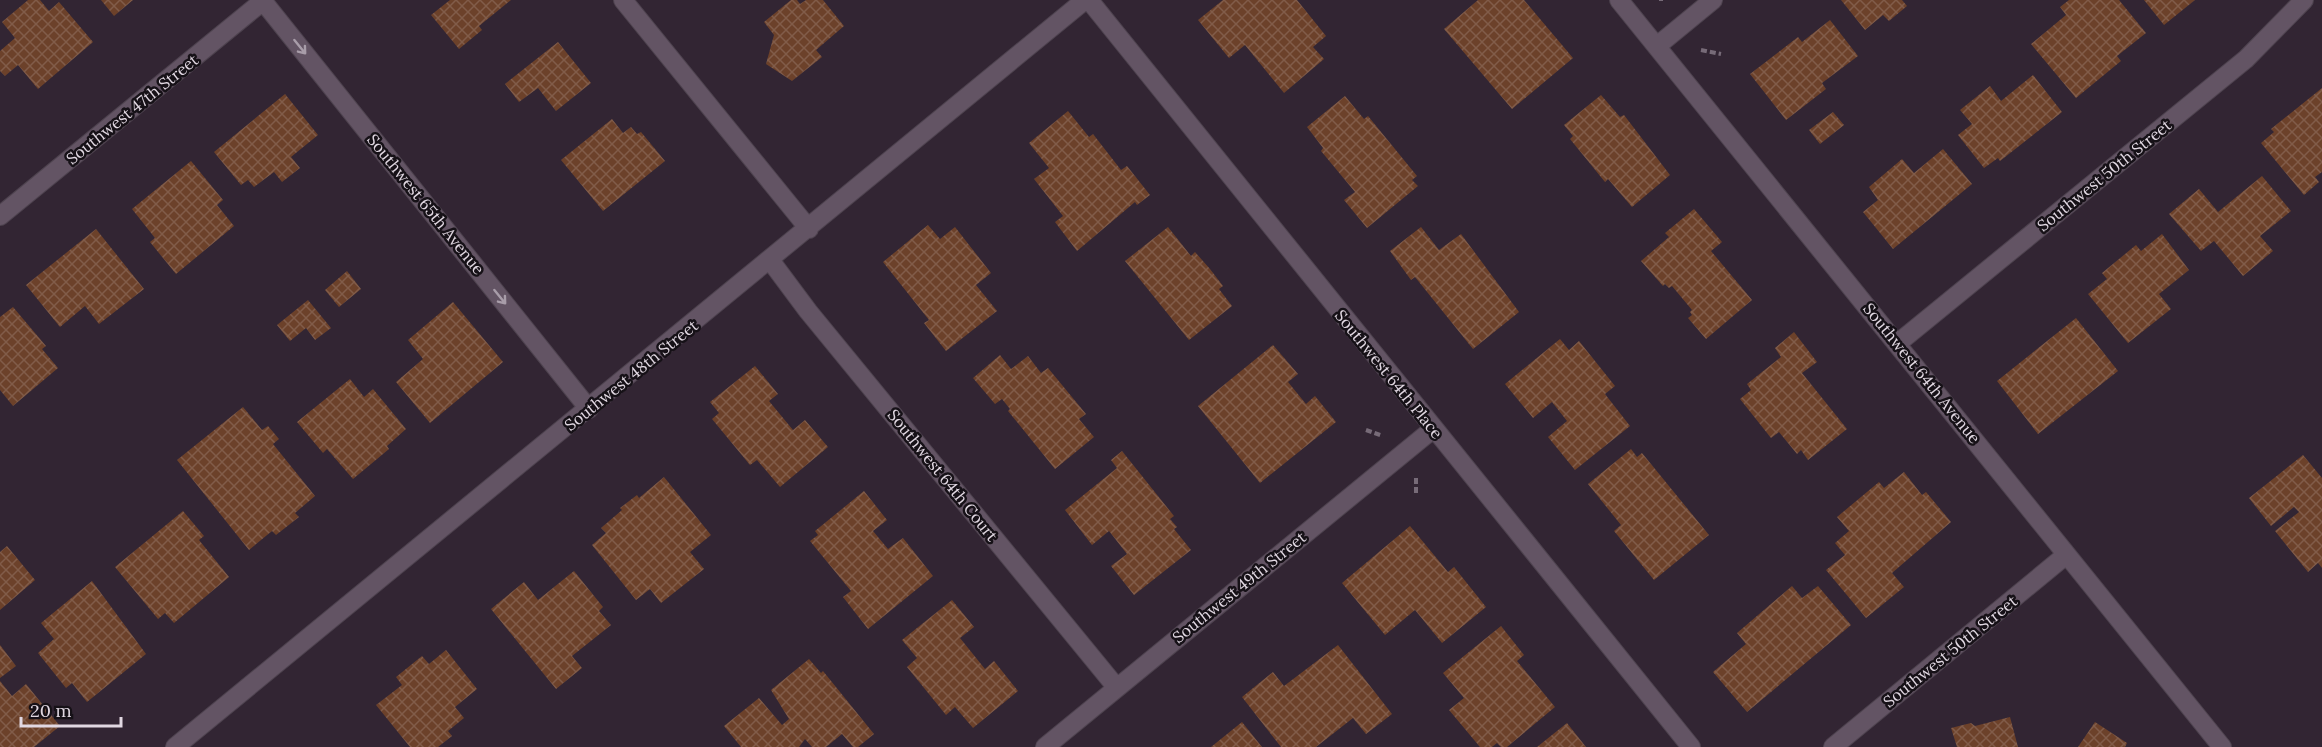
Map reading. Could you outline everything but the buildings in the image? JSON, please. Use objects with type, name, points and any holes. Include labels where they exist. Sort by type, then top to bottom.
[{"type":"street","points":[[623,0],[808,229]]},
{"type":"street","name":"Southwest 48th Street","points":[[175,747],[1087,0]]},
{"type":"street","name":"Southwest 64th Place","points":[[1087,0],[1691,747]]},
{"type":"street","name":"Southwest 64th Avenue","points":[[1619,0],[2222,747]]},
{"type":"street","points":[[1657,46],[1713,0]]},
{"type":"street","name":"Southwest 50th Street","points":[[1898,343],[2246,59],[2304,0]]},
{"type":"street","name":"Southwest 47th Street","points":[[0,216],[263,1]]},
{"type":"street","name":"Southwest 65th Avenue","points":[[263,1],[589,410]]},
{"type":"street","name":"Southwest 64th Court","points":[[770,260],[808,311],[1117,688]]},
{"type":"street","name":"Southwest 49th Street","points":[[1045,747],[1433,429]]},
{"type":"street","name":"Southwest 50th Street","points":[[1833,747],[2066,555]]},
{"type":"path","points":[[1701,50],[1721,54]]},
{"type":"path","points":[[1366,430],[1383,436]]},
{"type":"path","points":[[1416,475],[1416,493]]}]
